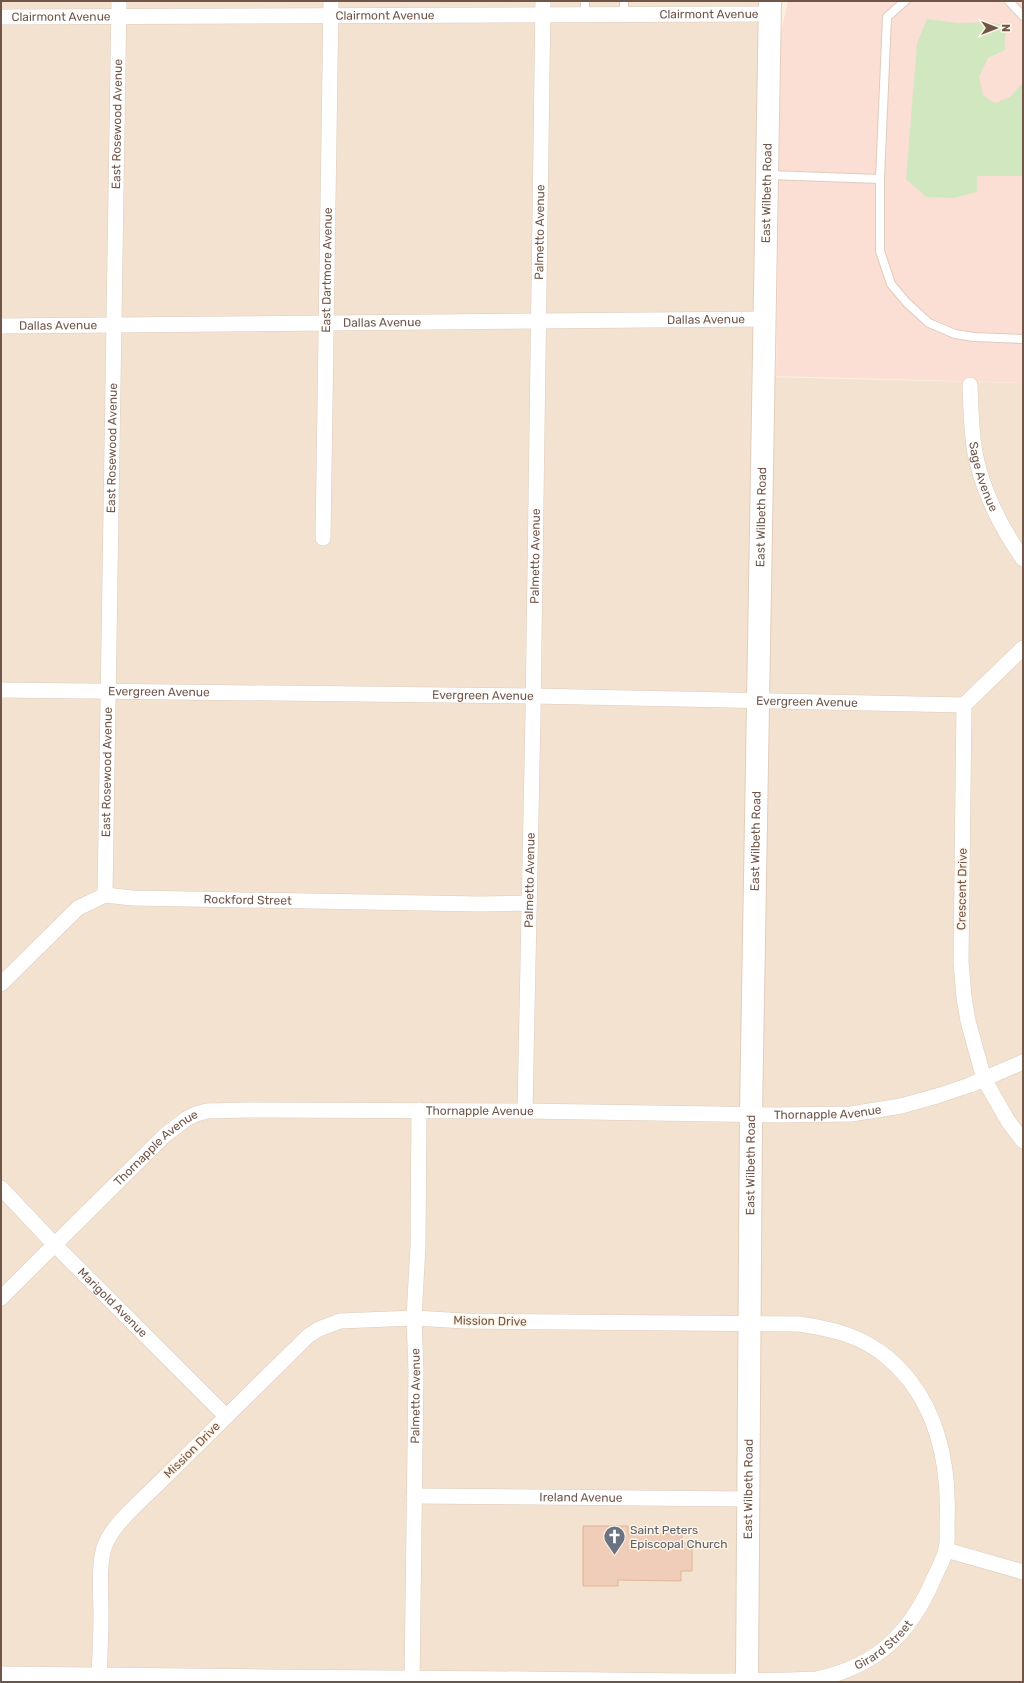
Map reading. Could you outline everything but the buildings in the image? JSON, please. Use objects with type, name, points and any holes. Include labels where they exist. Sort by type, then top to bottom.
[{"type":"main road","name":"East Wilbeth Road","points":[[747,1682],[750,1114],[769,7]]},
{"type":"street","name":"East Rosewood Avenue","points":[[105,895],[119,1]]},
{"type":"street","name":"East Dartmore Avenue","points":[[323,538],[331,1]]},
{"type":"street","name":"Clairmont Avenue","points":[[1,17],[331,16],[543,8],[769,7]]},
{"type":"street","name":"Palmetto Avenue","points":[[525,1111],[534,696],[543,8]]},
{"type":"street","name":"Dallas Avenue","points":[[1,326],[763,319]]},
{"type":"street","name":"Sage Avenue","points":[[970,385],[974,442],[986,489],[994,513],[1023,559]]},
{"type":"street","points":[[964,705],[1023,648]]},
{"type":"street","name":"Evergreen Avenue","points":[[1,690],[534,696],[964,705]]},
{"type":"street","name":"Crescent Drive","points":[[964,705],[961,962],[964,997],[968,1021],[984,1079],[1008,1121],[1023,1141]]},
{"type":"street","points":[[1,984],[78,908],[105,895]]},
{"type":"street","name":"Rockford Street","points":[[105,895],[133,898],[480,904],[529,903]]},
{"type":"street","name":"Thornapple Avenue","points":[[1,1298],[165,1135],[186,1119],[207,1111],[419,1110],[850,1114],[901,1106],[937,1096],[984,1079],[1023,1062]]},
{"type":"street","name":"Palmetto Avenue","points":[[412,1680],[416,1371],[414,1318],[418,1246],[419,1110]]},
{"type":"street","name":"Marigold Avenue","points":[[1,1188],[55,1245],[226,1416]]},
{"type":"street","name":"Mission Drive","points":[[99,1678],[101,1576],[105,1545],[111,1534],[129,1513],[308,1336],[319,1329],[340,1321],[414,1318],[465,1321],[799,1324],[830,1328],[851,1336],[887,1357],[904,1373],[919,1394],[932,1419],[940,1441],[946,1474],[948,1500],[946,1550]]},
{"type":"street","name":"Ireland Avenue","points":[[414,1496],[748,1500]]},
{"type":"street","points":[[946,1550],[1023,1572]]},
{"type":"street","name":"Girard Street","points":[[1,1674],[99,1678],[412,1680],[747,1682],[816,1679],[847,1670],[884,1649],[901,1634],[919,1609],[946,1550]]},
{"type":"lane","points":[[905,1],[887,17],[880,179],[880,251],[891,284],[906,303],[928,323],[955,334],[974,337],[1023,338]]},
{"type":"lane","points":[[1009,1],[1023,16]]},
{"type":"lane","points":[[766,175],[880,179]]},
{"type":"shaded area","points":[[1,1],[770,1],[762,377],[1023,383],[1023,1682],[1,1682]]},
{"type":"shaded area","points":[[788,1],[1023,1],[1023,383],[776,376],[781,32]]},
{"type":"green space","points":[[927,19],[958,23],[986,22],[1005,25],[1005,50],[988,58],[979,77],[983,95],[995,103],[1010,97],[1023,82],[1023,176],[977,176],[977,192],[953,198],[926,197],[906,179],[917,43]]},
{"type":"place","name":"Saint Peters Episcopal Church","points":[[615,1556]]}]
